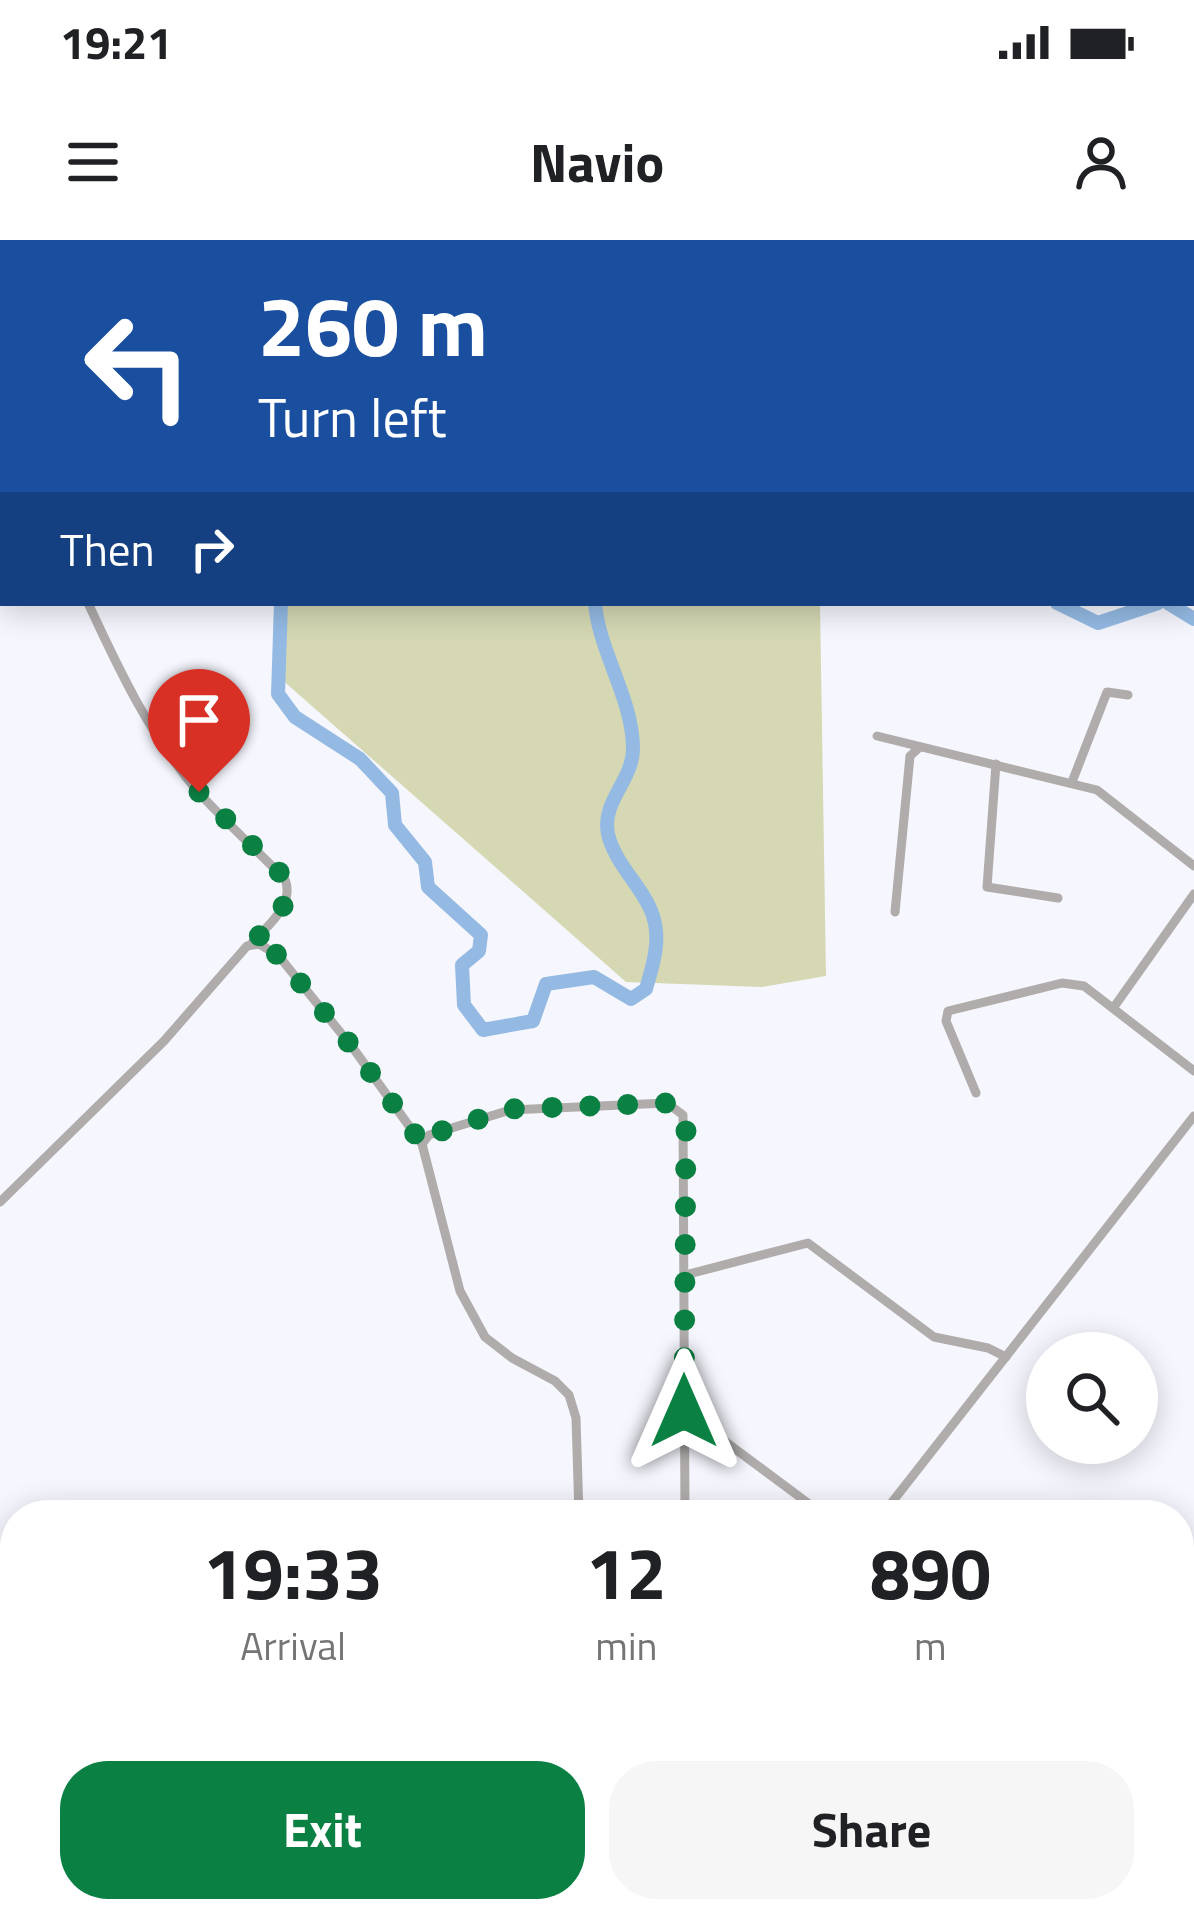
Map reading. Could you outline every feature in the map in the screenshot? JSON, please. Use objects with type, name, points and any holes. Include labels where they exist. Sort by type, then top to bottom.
[{"type":"street","points":[[0,1202],[164,1041],[252,944],[287,902],[290,890],[286,879],[199,792],[172,756],[123,680],[89,606]]},
{"type":"street","points":[[1072,782],[1107,692],[1128,695]]},
{"type":"street","points":[[877,736],[1096,790],[1194,866]]},
{"type":"street","points":[[895,912],[910,756],[920,747]]},
{"type":"street","points":[[996,764],[987,887],[1058,898]]},
{"type":"street","points":[[1114,1007],[1194,894]]},
{"type":"street","points":[[252,944],[278,955],[422,1144],[460,1291],[485,1336],[512,1358],[555,1381],[574,1406],[578,1500]]},
{"type":"street","points":[[976,1094],[946,1021],[948,1012],[1062,983],[1084,986],[1194,1071]]},
{"type":"street","points":[[422,1144],[429,1135],[510,1109],[674,1105],[683,1114],[685,1500]]},
{"type":"street","points":[[894,1500],[1194,1116]]},
{"type":"street","points":[[685,1274],[808,1243],[934,1337],[988,1348],[1006,1357]]},
{"type":"street","points":[[684,1411],[804,1500]]},
{"type":"green space","points":[[287,606],[820,606],[826,976],[762,987],[626,982],[280,678]]},
{"type":"waterway","points":[[281,606],[278,694],[295,717],[360,759],[392,793],[395,825],[425,862],[428,887],[481,935],[479,951],[462,965],[464,1005],[483,1030],[533,1021],[546,984],[594,977],[631,999],[646,989],[651,971],[656,943],[653,916],[608,834],[609,811],[629,770],[633,747],[627,710],[596,606]]},
{"type":"waterway","points":[[1063,606],[1098,623],[1149,606]]},
{"type":"waterway","points":[[1173,606],[1194,619]]},
{"type":"route","points":[[199,792],[286,879],[290,890],[287,902],[252,944],[278,955],[422,1144],[429,1135],[510,1109],[667,1103],[683,1114],[684,1411]]}]
